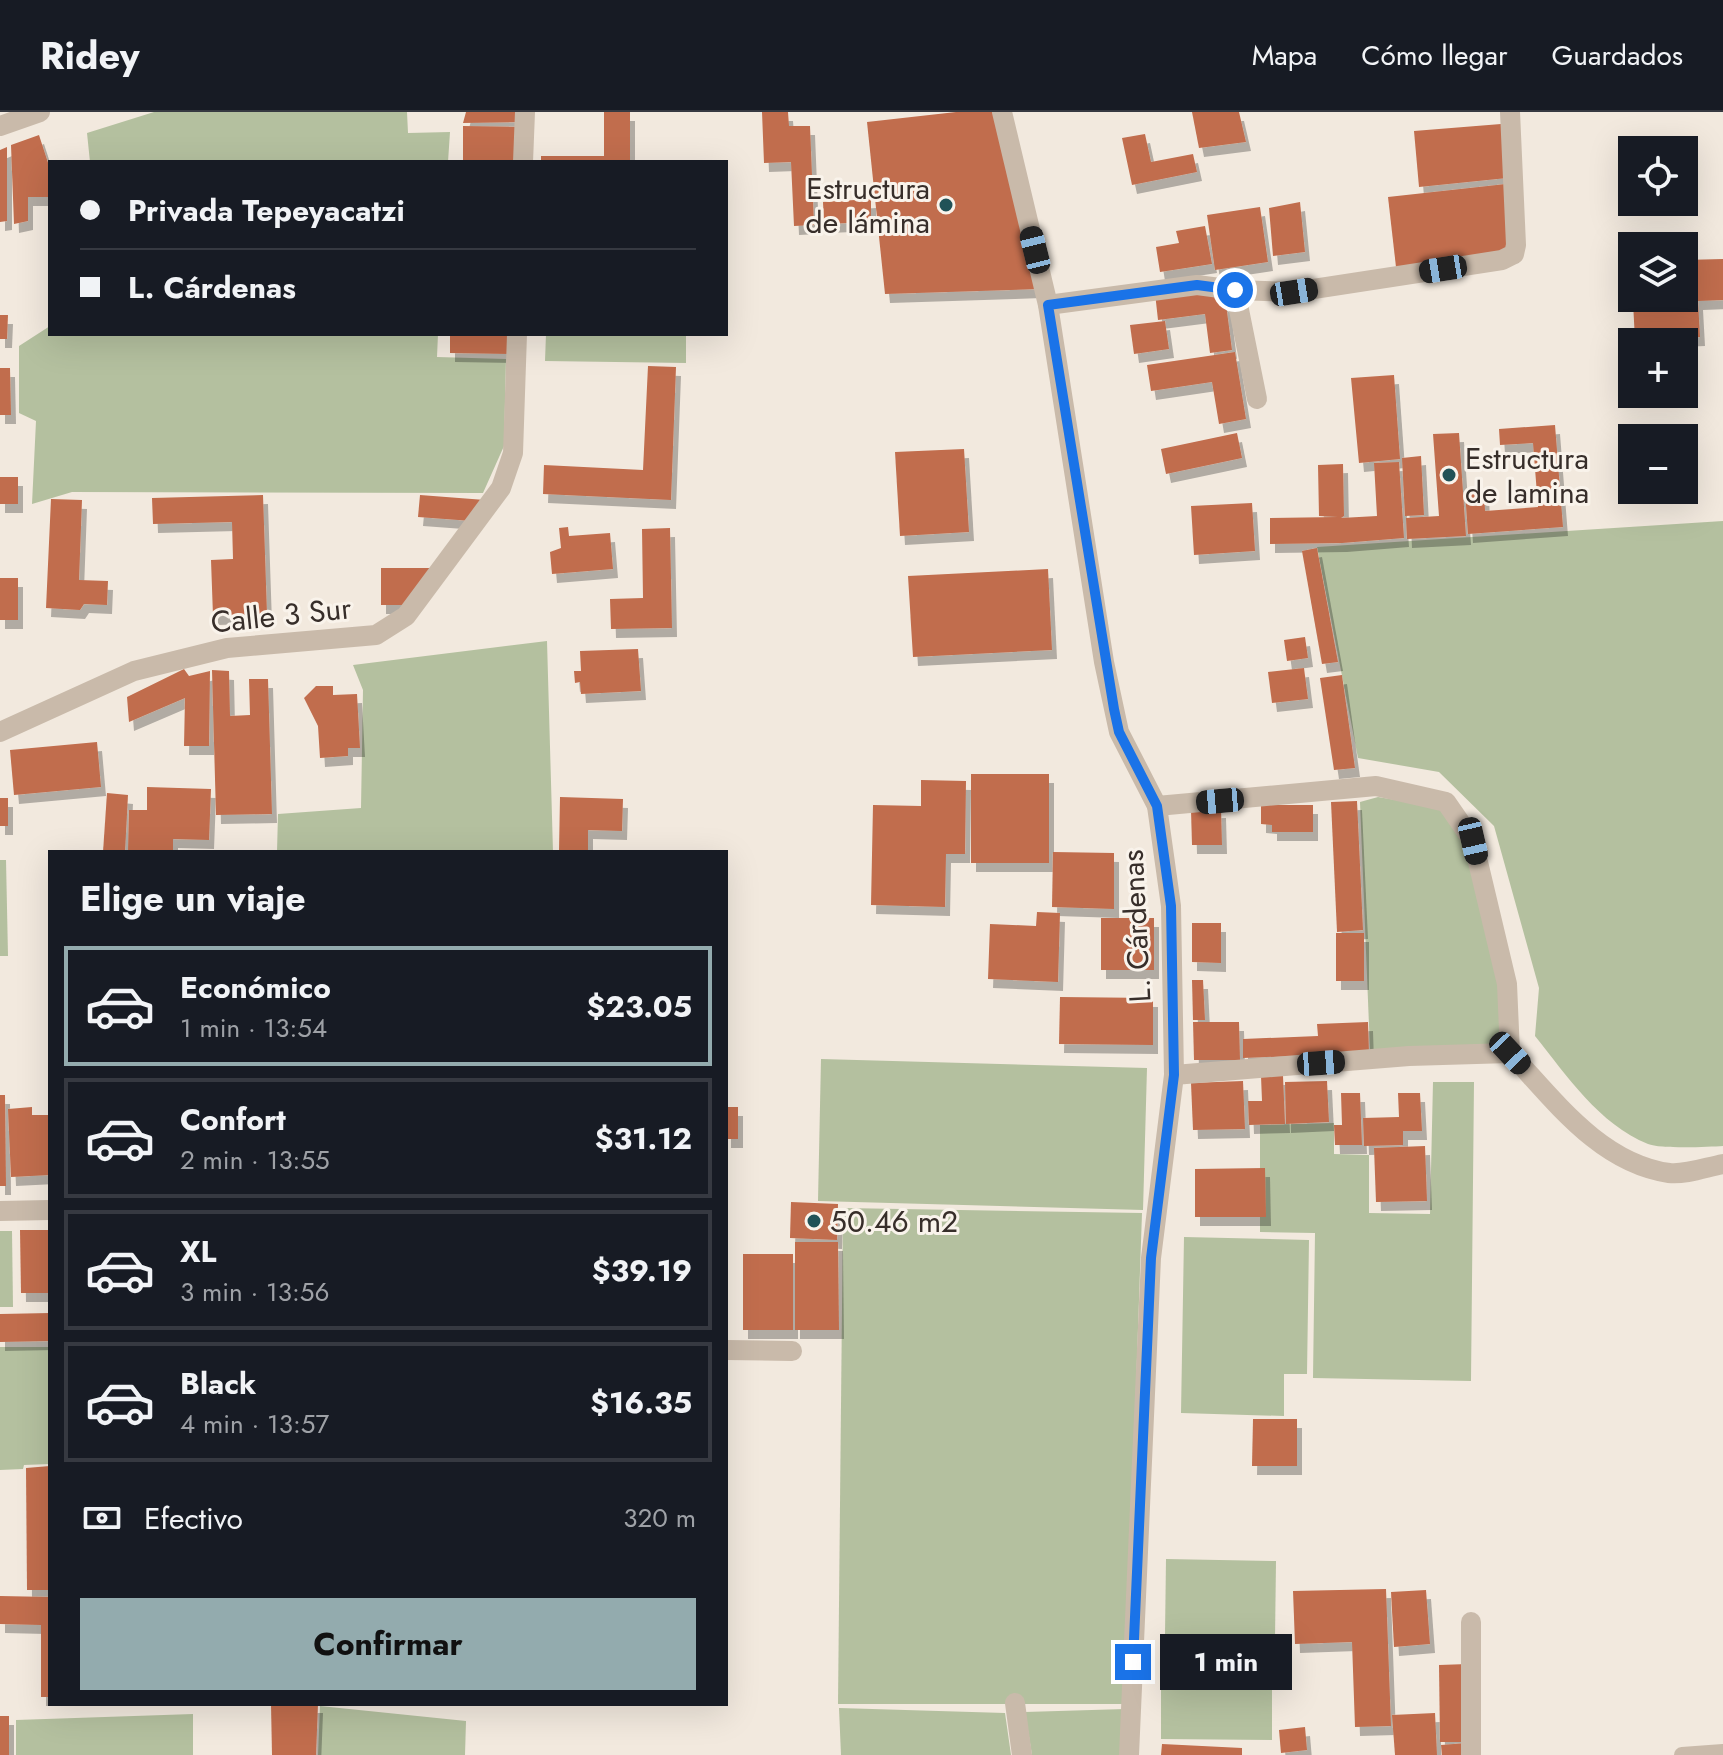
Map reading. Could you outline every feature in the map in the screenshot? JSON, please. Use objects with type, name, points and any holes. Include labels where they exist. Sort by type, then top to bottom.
[{"type":"street","points":[[0,126],[40,112]]},
{"type":"street","points":[[523,160],[525,112]]},
{"type":"street","name":"L. Cárdenas","points":[[1002,112],[1048,305],[1104,662],[1119,732],[1157,806],[1171,906],[1174,1075],[1151,1258],[1129,1755]]},
{"type":"street","points":[[1048,305],[1197,285],[1294,292],[1502,260],[1514,254],[1516,245],[1510,112]]},
{"type":"street","points":[[1235,290],[1257,399]]},
{"type":"street","name":"Calle 3 Sur","points":[[0,732],[134,671],[227,648],[376,635],[406,616],[501,488],[513,453],[517,336]]},
{"type":"street","points":[[1157,806],[1376,786],[1446,802],[1473,841],[1507,984],[1510,1053],[1581,1129],[1632,1163],[1671,1174],[1723,1164]]},
{"type":"street","points":[[1174,1075],[1409,1056],[1510,1053]]},
{"type":"street","points":[[0,1211],[48,1210]]},
{"type":"street","points":[[728,1350],[792,1351]]},
{"type":"street","points":[[1471,1622],[1471,1755]]},
{"type":"street","points":[[1015,1703],[1022,1755]]},
{"type":"lane","points":[[1682,1755],[1723,1752]]},
{"type":"green space","points":[[154,112],[407,112],[408,133],[450,132],[448,160],[90,160],[87,133]]},
{"type":"green space","points":[[48,327],[48,336],[438,336],[437,357],[506,359],[504,446],[483,493],[72,492],[32,504],[36,421],[19,413],[19,346]]},
{"type":"green space","points":[[546,336],[686,336],[686,363],[545,361]]},
{"type":"green space","points":[[1723,521],[1723,1146],[1663,1147],[1630,1135],[1599,1112],[1535,1036],[1539,988],[1494,826],[1439,772],[1358,758],[1317,547]]},
{"type":"green space","points":[[547,641],[553,850],[277,850],[278,814],[361,808],[363,690],[353,665]]},
{"type":"green space","points":[[1378,797],[1444,808],[1467,847],[1500,987],[1499,1044],[1370,1050],[1360,802]]},
{"type":"green space","points":[[0,860],[6,860],[8,956],[0,956]]},
{"type":"green space","points":[[821,1059],[1147,1068],[1143,1210],[818,1201]]},
{"type":"green space","points":[[1433,1082],[1474,1082],[1471,1381],[1313,1378],[1315,1233],[1260,1232],[1260,1125],[1334,1123],[1334,1154],[1369,1155],[1369,1213],[1430,1214]]},
{"type":"green space","points":[[843,1208],[1142,1213],[1125,1704],[838,1704]]},
{"type":"green space","points":[[0,1231],[12,1231],[13,1307],[0,1307]]},
{"type":"green space","points":[[1184,1237],[1309,1240],[1307,1374],[1284,1374],[1284,1416],[1181,1413]]},
{"type":"green space","points":[[0,1347],[48,1347],[48,1464],[0,1470]]},
{"type":"green space","points":[[1166,1559],[1276,1561],[1275,1638],[1165,1635]]},
{"type":"green space","points":[[1161,1642],[1272,1643],[1272,1740],[1161,1739]]},
{"type":"green space","points":[[320,1706],[466,1721],[465,1755],[318,1755]]},
{"type":"green space","points":[[839,1708],[1005,1713],[1011,1755],[841,1755]]},
{"type":"green space","points":[[1125,1709],[1122,1755],[1032,1755],[1025,1712]]},
{"type":"green space","points":[[193,1714],[193,1755],[16,1755],[16,1720]]},
{"type":"building","points":[[466,112],[521,112],[521,122],[463,123]]},
{"type":"building","points":[[604,112],[630,112],[630,160],[541,160],[541,156],[604,156]]},
{"type":"building","points":[[762,112],[788,112],[789,126],[810,126],[814,225],[794,226],[791,162],[764,163]]},
{"type":"building","name":"Estructura de lámina","points":[[956,112],[993,112],[1037,289],[885,294],[867,122]]},
{"type":"building","points":[[1192,112],[1239,112],[1246,142],[1199,148]]},
{"type":"building","points":[[1501,124],[1507,178],[1419,187],[1414,131]]},
{"type":"building","points":[[463,126],[519,127],[518,160],[463,160]]},
{"type":"building","points":[[1145,134],[1151,162],[1193,154],[1197,172],[1132,185],[1122,138]]},
{"type":"building","points":[[39,135],[48,163],[48,197],[28,197],[28,221],[14,224],[11,145]]},
{"type":"building","points":[[7,147],[7,221],[0,222],[0,150]]},
{"type":"building","points":[[1506,184],[1514,254],[1396,267],[1388,197]]},
{"type":"building","points":[[871,199],[871,222],[824,224],[823,202]]},
{"type":"building","points":[[1300,202],[1305,252],[1273,256],[1269,208]]},
{"type":"building","points":[[1260,207],[1268,262],[1215,270],[1207,215]]},
{"type":"building","points":[[1205,226],[1212,264],[1160,272],[1156,247],[1179,243],[1176,231]]},
{"type":"building","points":[[1723,259],[1723,300],[1698,301],[1698,260]]},
{"type":"building","points":[[1199,288],[1226,304],[1232,350],[1210,353],[1205,314],[1158,320],[1155,293]]},
{"type":"building","points":[[1698,301],[1700,337],[1698,328],[1634,328],[1634,312],[1698,312]]},
{"type":"building","points":[[0,315],[8,315],[7,339],[0,339]]},
{"type":"building","points":[[1165,321],[1169,349],[1134,354],[1130,325]]},
{"type":"building","points":[[450,336],[512,336],[512,354],[450,353]]},
{"type":"building","points":[[1235,352],[1246,419],[1219,424],[1212,382],[1151,391],[1147,365]]},
{"type":"building","points":[[648,366],[676,367],[671,500],[543,494],[544,465],[643,470]]},
{"type":"building","points":[[0,368],[10,368],[11,415],[0,415]]},
{"type":"building","points":[[1394,375],[1400,459],[1359,463],[1351,378]]},
{"type":"building","points":[[1555,425],[1563,527],[1468,534],[1465,491],[1484,489],[1485,511],[1538,507],[1533,443],[1500,445],[1499,429]]},
{"type":"building","points":[[1237,433],[1242,458],[1166,474],[1161,449]]},
{"type":"building","name":"Estructura de lamina","points":[[1459,433],[1466,536],[1407,539],[1406,518],[1439,516],[1433,434]]},
{"type":"building","points":[[964,449],[969,532],[900,536],[895,452]]},
{"type":"building","points":[[1421,456],[1424,515],[1405,516],[1402,458]]},
{"type":"building","points":[[1399,462],[1404,538],[1270,544],[1270,518],[1338,517],[1319,516],[1318,465],[1343,464],[1344,516],[1341,518],[1377,516],[1374,463]]},
{"type":"building","points":[[0,477],[18,477],[18,504],[0,504]]},
{"type":"building","points":[[263,495],[267,614],[213,616],[211,560],[233,559],[232,522],[153,524],[152,498]]},
{"type":"building","points":[[420,495],[485,500],[472,521],[418,517]]},
{"type":"building","points":[[51,499],[82,500],[79,580],[108,581],[107,605],[84,604],[80,610],[46,608]]},
{"type":"building","points":[[1252,503],[1255,551],[1194,555],[1191,506]]},
{"type":"building","points":[[568,527],[569,536],[610,533],[613,569],[552,574],[550,552],[561,548],[559,528]]},
{"type":"building","points":[[670,528],[672,628],[611,629],[610,599],[643,598],[642,529]]},
{"type":"building","points":[[1317,548],[1338,662],[1322,664],[1302,551]]},
{"type":"building","points":[[381,568],[437,568],[409,605],[381,605]]},
{"type":"building","points":[[1048,569],[1052,650],[913,657],[908,576]]},
{"type":"building","points":[[0,578],[18,578],[18,620],[0,620]]},
{"type":"building","points":[[1305,637],[1308,658],[1287,661],[1284,640]]},
{"type":"building","points":[[638,649],[641,691],[581,694],[580,682],[575,683],[574,671],[581,671],[580,651]]},
{"type":"building","points":[[1304,668],[1308,699],[1272,703],[1268,672]]},
{"type":"building","points":[[184,669],[189,676],[210,671],[209,746],[184,746],[185,698],[129,722],[127,697]]},
{"type":"building","points":[[212,670],[229,671],[230,716],[250,715],[249,679],[268,679],[272,814],[216,815]]},
{"type":"building","points":[[1342,675],[1355,768],[1334,770],[1320,678]]},
{"type":"building","points":[[316,686],[333,686],[333,695],[357,694],[360,748],[348,748],[348,756],[320,758],[318,726],[304,698]]},
{"type":"building","points":[[97,742],[101,787],[14,795],[10,750]]},
{"type":"building","points":[[971,774],[1049,774],[1049,863],[971,863]]},
{"type":"building","points":[[921,780],[966,781],[965,854],[946,854],[945,907],[871,905],[873,805],[921,806]]},
{"type":"building","points":[[147,787],[211,789],[209,840],[173,839],[173,850],[128,850],[129,810],[147,810]]},
{"type":"building","points":[[107,793],[128,795],[125,850],[103,850]]},
{"type":"building","points":[[560,797],[623,799],[622,831],[588,830],[588,850],[559,850]]},
{"type":"building","points":[[0,798],[8,798],[8,826],[0,826]]},
{"type":"building","points":[[1357,801],[1363,930],[1337,932],[1331,802]]},
{"type":"building","points":[[1261,805],[1313,805],[1313,832],[1272,832],[1272,825],[1261,824]]},
{"type":"building","points":[[1221,809],[1222,845],[1192,845],[1191,810]]},
{"type":"building","points":[[1053,852],[1114,853],[1114,909],[1052,907]]},
{"type":"building","points":[[1037,912],[1060,913],[1058,982],[988,979],[990,924],[1036,926]]},
{"type":"building","points":[[1101,918],[1154,918],[1154,970],[1101,970]]},
{"type":"building","points":[[1192,923],[1221,923],[1221,963],[1192,962]]},
{"type":"building","points":[[1336,933],[1364,933],[1364,981],[1336,981]]},
{"type":"building","points":[[1192,980],[1203,980],[1205,1020],[1193,1020]]},
{"type":"building","points":[[1060,997],[1153,998],[1153,1045],[1059,1044]]},
{"type":"building","points":[[1193,1022],[1239,1022],[1240,1060],[1194,1060]]},
{"type":"building","points":[[1368,1022],[1369,1053],[1243,1058],[1243,1039],[1318,1036],[1317,1024]]},
{"type":"building","points":[[1261,1076],[1283,1076],[1285,1124],[1249,1125],[1248,1101],[1262,1101]]},
{"type":"building","points":[[1243,1081],[1245,1129],[1193,1130],[1191,1083]]},
{"type":"building","points":[[1327,1081],[1329,1122],[1286,1124],[1285,1082]]},
{"type":"building","points":[[1341,1093],[1360,1093],[1362,1145],[1335,1145],[1334,1125],[1342,1125]]},
{"type":"building","points":[[1398,1093],[1420,1093],[1422,1131],[1403,1131],[1403,1145],[1364,1146],[1363,1118],[1399,1117]]},
{"type":"building","points":[[0,1095],[5,1095],[6,1186],[0,1186]]},
{"type":"building","points":[[32,1107],[32,1115],[48,1115],[48,1175],[11,1177],[8,1109]]},
{"type":"building","points":[[728,1107],[738,1107],[738,1139],[728,1139]]},
{"type":"building","points":[[1425,1146],[1427,1201],[1376,1202],[1374,1148]]},
{"type":"building","points":[[1265,1168],[1266,1217],[1195,1217],[1195,1169]]},
{"type":"building","name":"50.46 m2","points":[[791,1202],[838,1204],[837,1240],[790,1238]]},
{"type":"building","points":[[20,1230],[48,1230],[48,1293],[21,1293]]},
{"type":"building","points":[[795,1242],[838,1242],[839,1330],[795,1330]]},
{"type":"building","points":[[743,1254],[793,1254],[793,1330],[743,1330]]},
{"type":"building","points":[[48,1313],[48,1341],[0,1342],[0,1314]]},
{"type":"building","points":[[1253,1419],[1297,1419],[1297,1466],[1252,1466]]},
{"type":"building","points":[[48,1466],[48,1590],[27,1590],[26,1468]]},
{"type":"building","points":[[1386,1589],[1391,1726],[1355,1727],[1352,1642],[1295,1644],[1293,1591]]},
{"type":"building","points":[[1426,1590],[1430,1644],[1394,1647],[1391,1592]]},
{"type":"building","points":[[0,1596],[48,1597],[48,1697],[41,1697],[41,1625],[0,1624]]},
{"type":"building","points":[[1468,1664],[1470,1742],[1440,1742],[1439,1665]]},
{"type":"building","points":[[271,1706],[318,1706],[316,1755],[272,1755]]},
{"type":"building","points":[[1435,1713],[1437,1755],[1395,1755],[1392,1715]]},
{"type":"building","points":[[0,1716],[9,1716],[9,1755],[0,1755]]},
{"type":"building","points":[[1305,1727],[1307,1750],[1281,1753],[1279,1730]]},
{"type":"building","points":[[1467,1743],[1468,1755],[1442,1755],[1441,1745]]},
{"type":"building","points":[[1162,1744],[1242,1748],[1242,1755],[1161,1755]]},
{"type":"place","name":"Estructura de lámina","points":[[946,205]]},
{"type":"place","name":"Estructura de lamina","points":[[1449,475]]},
{"type":"place","name":"50.46 m2","points":[[814,1221]]},
{"type":"route","points":[[1133,1662],[1151,1258],[1174,1075],[1171,906],[1157,806],[1119,732],[1104,662],[1048,305],[1197,285],[1235,290]]}]
